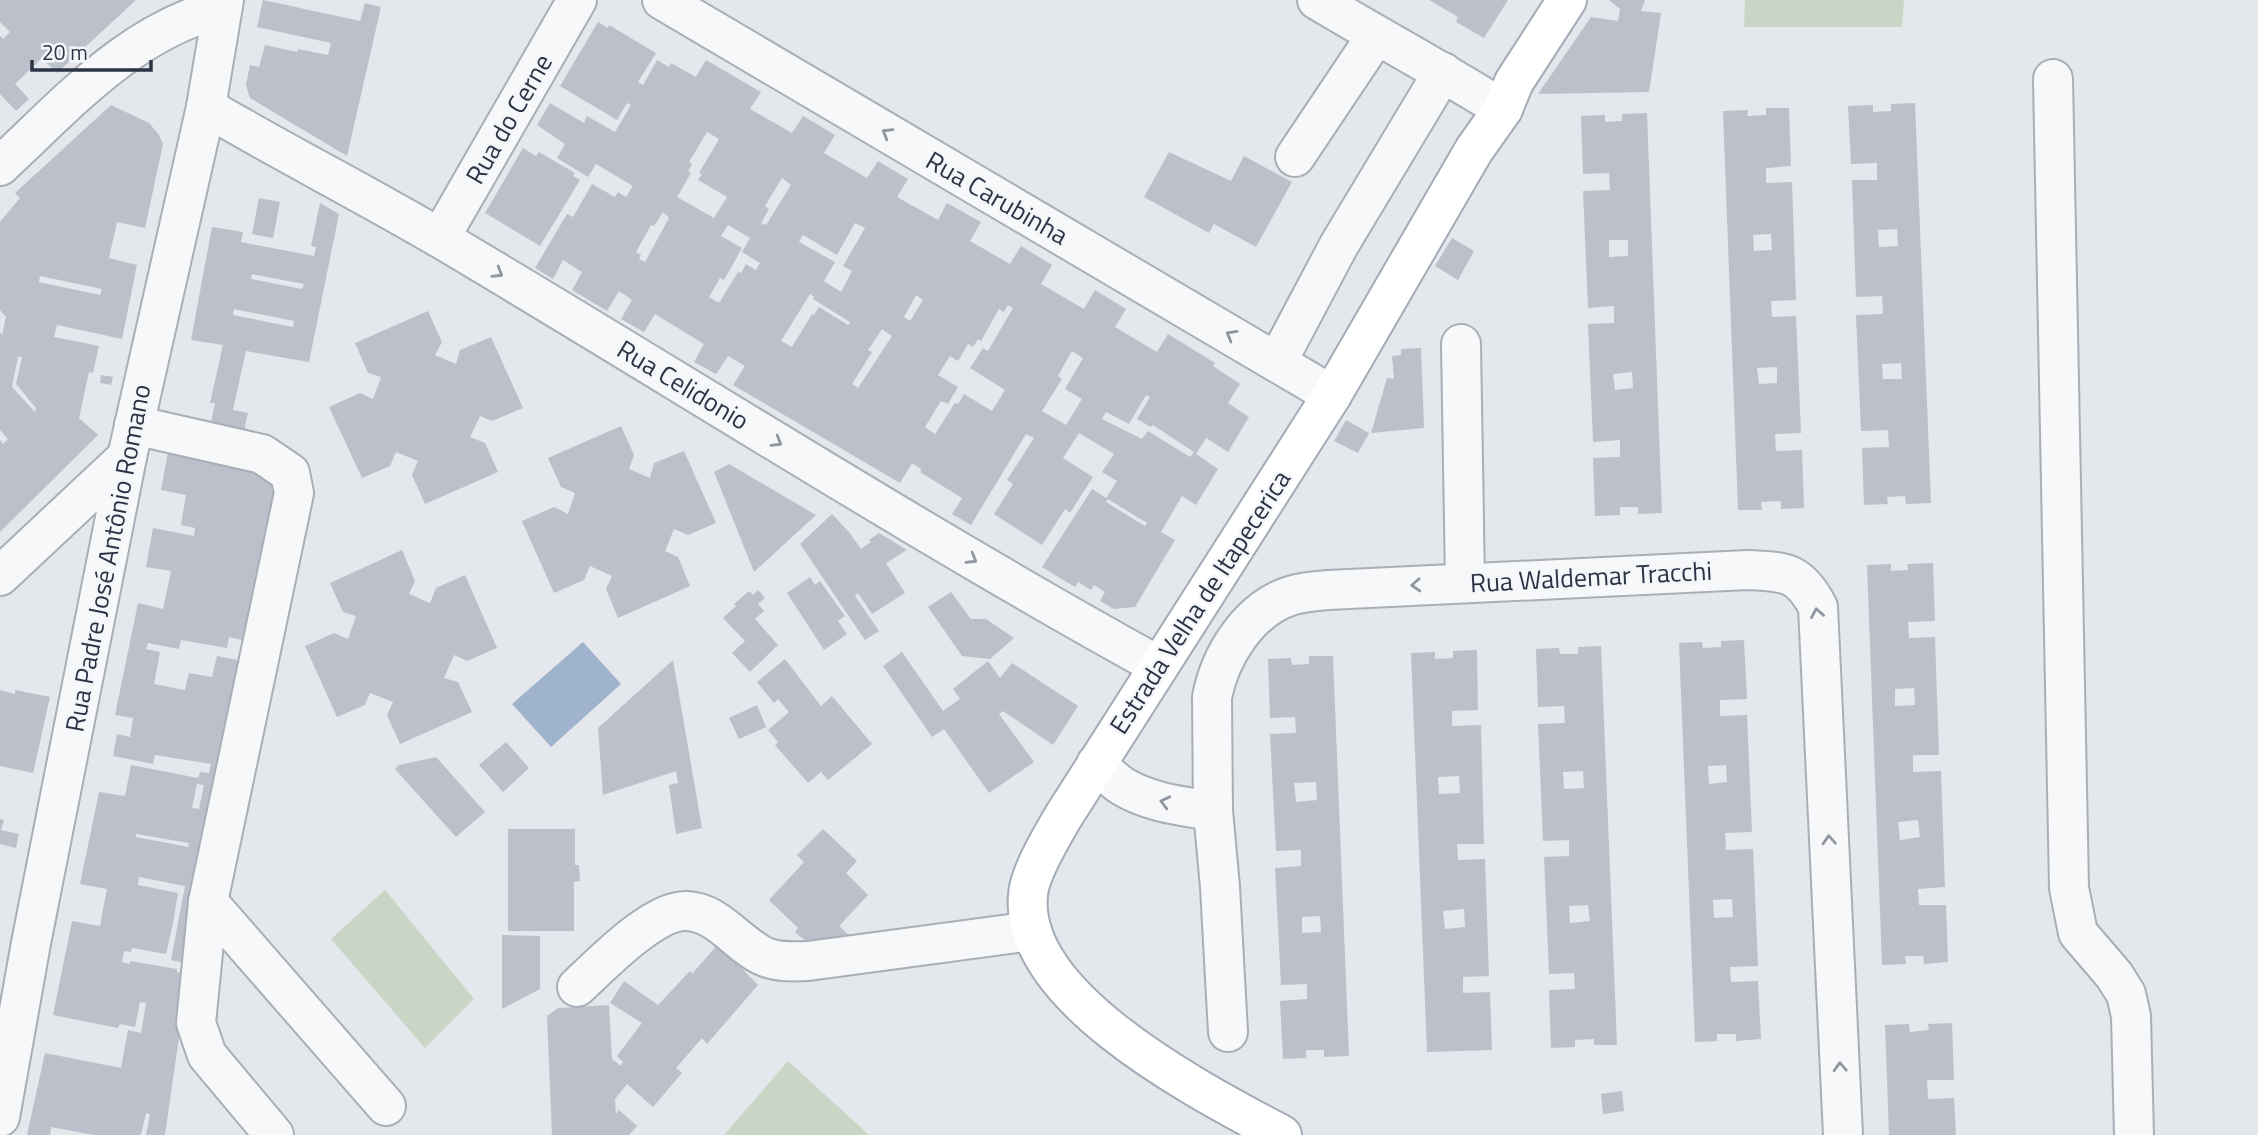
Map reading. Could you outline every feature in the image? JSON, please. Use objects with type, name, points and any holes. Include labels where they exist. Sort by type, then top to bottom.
[{"type":"main road","name":"Estrada Velha de Itapecerica","points":[[1282,1135],[1227,1106],[1116,1035],[1053,973],[1037,945],[1028,921],[1027,893],[1043,853],[1096,764],[1332,395],[1474,150],[1503,109],[1514,82],[1567,0]]},
{"type":"street","name":"Rua do Cerne","points":[[440,238],[577,0]]},
{"type":"street","name":"Rua Carubinha","points":[[662,0],[1332,395]]},
{"type":"street","points":[[1317,0],[1503,109]]},
{"type":"street","points":[[0,166],[125,52],[193,15],[223,4]]},
{"type":"street","name":"Rua Padre José Antônio Romano","points":[[0,1117],[31,943],[130,441],[206,107],[223,4]]},
{"type":"street","points":[[1295,157],[1376,36]]},
{"type":"street","points":[[1277,362],[1339,245],[1443,72]]},
{"type":"street","points":[[2053,79],[2069,888],[2078,933],[2114,975],[2126,994],[2131,1016],[2134,1135]]},
{"type":"street","name":"Rua Celidonio","points":[[206,107],[440,238],[912,524],[1159,666]]},
{"type":"street","points":[[1461,344],[1465,583]]},
{"type":"street","points":[[0,576],[130,441],[262,454],[290,473],[294,493],[208,902],[196,1023],[207,1055],[274,1135]]},
{"type":"street","name":"Rua Waldemar Tracchi","points":[[1228,1032],[1213,811],[1212,697],[1216,678],[1233,642],[1268,607],[1305,592],[1748,570],[1773,571],[1794,576],[1808,589],[1818,607],[1843,1135]]},
{"type":"street","points":[[1096,764],[1120,785],[1146,798],[1213,811]]},
{"type":"street","points":[[208,902],[386,1106]]},
{"type":"street","points":[[577,987],[635,935],[663,917],[685,911],[707,915],[750,950],[765,958],[783,962],[808,961],[1032,930]]},
{"type":"street","points":[[0,971],[31,943]]},
{"type":"green space","points":[[1745,0],[1904,0],[1902,27],[1744,27]]},
{"type":"green space","points":[[385,890],[474,999],[425,1048],[331,939]]},
{"type":"green space","points":[[788,1061],[869,1135],[724,1135]]},
{"type":"water","points":[[583,642],[621,684],[551,747],[512,704]]},
{"type":"building","points":[[0,0],[136,0],[57,73],[42,58],[15,84],[29,99],[16,111],[0,94],[0,36],[3,39],[10,32],[0,22]]},
{"type":"building","points":[[263,0],[360,21],[365,3],[381,7],[347,156],[250,98],[246,85],[250,65],[259,67],[265,45],[328,55],[331,43],[257,27]]},
{"type":"building","points":[[1429,0],[1508,0],[1484,38],[1456,22],[1458,17]]},
{"type":"building","points":[[1609,0],[1645,0],[1641,11],[1661,13],[1649,92],[1538,94],[1591,17],[1618,21],[1620,9]]},
{"type":"building","points":[[598,22],[608,28],[609,25],[656,53],[638,82],[643,85],[657,60],[669,67],[671,63],[696,77],[706,60],[761,92],[750,109],[792,133],[803,116],[835,135],[824,153],[867,178],[878,161],[908,179],[897,197],[938,220],[947,203],[981,222],[970,241],[1010,264],[1021,246],[1052,265],[1041,284],[1084,309],[1095,290],[1126,309],[1115,327],[1157,352],[1168,334],[1215,363],[1213,366],[1240,384],[1228,403],[1249,417],[1228,452],[1206,438],[1196,454],[1218,469],[1196,505],[1182,496],[1161,532],[1175,540],[1135,607],[1114,609],[1100,601],[1105,592],[1094,585],[1091,590],[1078,582],[1075,587],[1042,567],[1092,489],[1106,498],[1117,481],[1102,472],[1114,454],[1079,433],[1063,458],[1093,477],[1070,513],[1065,509],[1042,545],[994,514],[1013,484],[1007,480],[1034,438],[1026,434],[971,525],[952,514],[962,498],[920,472],[922,470],[912,463],[900,483],[733,385],[745,366],[728,356],[716,374],[694,362],[704,344],[655,314],[644,332],[621,319],[632,300],[619,291],[607,311],[572,290],[582,272],[563,260],[553,279],[535,268],[567,214],[573,217],[592,184],[615,197],[618,192],[626,197],[633,186],[596,164],[588,177],[557,158],[565,144],[537,125],[550,103],[584,123],[587,116],[615,132],[631,105],[627,103],[617,120],[560,86]],"holes":[[[707,132],[719,139],[699,173],[702,174],[698,180],[727,197],[714,218],[677,197],[691,173],[688,171],[692,164],[689,162]],[[782,178],[791,185],[766,225],[761,223],[769,209],[765,206]],[[663,212],[669,218],[645,262],[639,259],[641,255],[636,252],[651,225],[654,226]],[[855,223],[865,228],[843,266],[852,271],[841,292],[824,281],[835,262],[799,242],[803,235],[837,255]],[[728,225],[750,238],[742,252],[760,263],[756,270],[746,264],[719,303],[709,297],[720,278],[724,280],[742,248],[721,236]],[[810,294],[813,299],[850,322],[848,325],[819,307],[814,315],[812,314],[792,347],[781,341]],[[916,295],[923,300],[910,321],[904,317]],[[1008,305],[1013,308],[988,351],[983,348],[970,368],[1005,390],[992,411],[964,394],[935,434],[925,427],[941,401],[948,404],[958,387],[938,375],[950,356],[958,361],[968,344],[973,347],[978,339],[981,341],[999,309],[1004,312]],[[882,329],[892,336],[858,388],[852,384],[872,352],[868,350]],[[1072,351],[1083,358],[1065,389],[1082,399],[1066,425],[1042,411],[1062,379],[1058,376]],[[1146,395],[1150,397],[1137,419],[1151,427],[1153,425],[1194,452],[1190,457],[1148,431],[1142,439],[1102,419],[1106,412],[1129,424]],[[1108,499],[1147,523],[1145,526],[1106,502]]]},
{"type":"building","points":[[1915,103],[1931,503],[1906,504],[1905,496],[1887,497],[1888,504],[1864,505],[1862,448],[1889,447],[1888,430],[1861,431],[1856,315],[1883,314],[1882,296],[1856,297],[1852,180],[1877,180],[1877,163],[1851,164],[1848,106],[1873,105],[1873,112],[1891,111],[1891,104]],"holes":[[[1897,229],[1898,246],[1879,247],[1878,230]],[[1901,363],[1902,379],[1883,379],[1882,364]]]},
{"type":"building","points":[[111,105],[149,123],[163,144],[145,228],[117,222],[109,258],[137,265],[122,339],[57,325],[54,337],[99,346],[93,373],[89,372],[79,418],[98,435],[0,532],[0,440],[3,444],[8,439],[0,430],[0,332],[2,335],[6,317],[0,310],[0,222],[20,198],[15,193]],"holes":[[[40,276],[102,289],[100,295],[39,282]],[[18,357],[22,357],[16,384],[36,408],[35,412],[12,387]]]},
{"type":"building","points":[[1766,108],[1789,108],[1791,166],[1766,168],[1766,183],[1792,182],[1796,300],[1771,301],[1772,317],[1796,316],[1801,433],[1775,434],[1776,451],[1802,450],[1804,508],[1781,509],[1781,501],[1761,502],[1762,510],[1738,510],[1723,111],[1748,110],[1747,116],[1766,115]],"holes":[[[1771,234],[1772,250],[1754,251],[1753,235]],[[1777,367],[1777,383],[1759,384],[1757,368]]]},
{"type":"building","points":[[1647,113],[1662,513],[1638,514],[1638,507],[1620,507],[1620,515],[1595,516],[1593,458],[1620,457],[1620,440],[1593,442],[1588,324],[1614,323],[1614,306],[1588,308],[1583,191],[1610,190],[1609,173],[1583,174],[1581,116],[1605,115],[1605,122],[1622,121],[1622,114]],"holes":[[[1609,240],[1628,240],[1628,256],[1609,257]],[[1632,372],[1633,388],[1615,390],[1613,374]]]},
{"type":"building","points":[[523,148],[536,156],[539,152],[575,173],[573,176],[580,180],[540,246],[485,213]]},
{"type":"building","points":[[1169,152],[1231,181],[1244,156],[1292,182],[1256,247],[1214,224],[1209,233],[1144,197]]},
{"type":"building","points":[[259,198],[280,202],[273,238],[252,234]]},
{"type":"building","points":[[320,203],[339,214],[309,362],[246,351],[233,410],[248,413],[241,444],[208,436],[215,403],[210,403],[223,345],[191,340],[212,227],[243,232],[241,242],[314,256],[316,247],[311,246]],"holes":[[[252,274],[304,284],[302,289],[251,279]],[[234,309],[294,321],[293,327],[233,315]]]},
{"type":"building","points":[[1452,238],[1474,251],[1458,280],[1435,266]]},
{"type":"building","points":[[428,311],[442,342],[435,355],[456,364],[460,350],[491,337],[523,408],[492,421],[480,416],[470,437],[485,443],[498,472],[425,504],[412,475],[418,461],[396,452],[390,466],[362,478],[329,407],[360,393],[373,399],[381,377],[368,373],[355,343]]},
{"type":"building","points":[[1421,348],[1424,428],[1371,433],[1387,378],[1394,379],[1392,356],[1401,355],[1401,349]]},
{"type":"building","points":[[101,375],[113,377],[111,385],[100,383]]},
{"type":"building","points":[[1346,420],[1369,433],[1358,453],[1334,441]]},
{"type":"building","points":[[621,426],[634,455],[629,469],[650,478],[654,463],[684,451],[716,523],[688,535],[674,529],[665,551],[678,557],[690,586],[618,618],[606,589],[612,576],[590,566],[584,580],[554,593],[522,521],[554,507],[568,514],[575,493],[561,487],[548,458]]},
{"type":"building","points":[[168,452],[286,475],[251,642],[229,637],[227,648],[181,640],[179,649],[148,643],[146,649],[160,652],[154,684],[185,690],[189,673],[212,677],[217,656],[247,662],[190,964],[171,960],[185,886],[139,877],[138,885],[178,893],[173,923],[166,954],[132,948],[131,952],[124,951],[122,962],[177,969],[177,972],[188,974],[165,1135],[146,1135],[150,1114],[146,1113],[141,1135],[94,1135],[51,1127],[50,1135],[27,1135],[45,1053],[121,1068],[128,1030],[141,1033],[146,1003],[140,1002],[135,1027],[120,1024],[118,1028],[53,1015],[72,921],[100,926],[107,889],[80,884],[99,792],[125,796],[131,765],[198,778],[200,772],[209,773],[211,764],[155,755],[153,764],[113,756],[117,734],[130,737],[133,718],[115,715],[138,603],[163,609],[171,571],[146,567],[153,528],[194,536],[195,528],[181,525],[186,495],[161,490]],"holes":[[[197,784],[204,785],[199,809],[192,808]],[[136,834],[189,843],[188,847],[136,837]]]},
{"type":"building","points":[[729,464],[816,515],[754,572],[714,472]]},
{"type":"building","points":[[832,514],[861,549],[879,533],[907,550],[886,563],[905,593],[872,614],[858,593],[855,596],[879,631],[865,640],[800,544]]},
{"type":"building","points":[[402,550],[415,581],[409,594],[430,603],[436,588],[465,575],[497,648],[467,661],[454,655],[444,678],[458,682],[472,712],[400,744],[387,715],[393,702],[370,693],[365,705],[337,717],[305,646],[334,633],[348,639],[356,616],[343,612],[330,583]]},
{"type":"building","points":[[1933,563],[1935,621],[1908,622],[1909,638],[1935,637],[1939,755],[1913,755],[1913,772],[1941,771],[1945,887],[1918,889],[1919,905],[1946,905],[1948,962],[1924,964],[1923,956],[1905,956],[1906,964],[1882,965],[1867,565],[1891,564],[1891,571],[1908,570],[1907,564]],"holes":[[[1914,688],[1915,705],[1895,706],[1895,689]],[[1918,820],[1920,837],[1900,840],[1898,822]]]},
{"type":"building","points":[[810,577],[815,585],[820,581],[845,616],[838,621],[847,634],[824,650],[787,593]]},
{"type":"building","points":[[758,590],[765,598],[758,604],[764,611],[755,619],[778,645],[750,672],[732,653],[745,641],[723,618],[749,591],[753,595]]},
{"type":"building","points":[[951,592],[971,619],[986,619],[1014,638],[990,659],[962,656],[928,607]]},
{"type":"building","points":[[1744,640],[1747,699],[1720,700],[1720,716],[1747,715],[1752,832],[1725,833],[1726,850],[1753,849],[1758,966],[1730,967],[1731,982],[1758,981],[1761,1039],[1736,1041],[1736,1034],[1717,1034],[1717,1041],[1695,1042],[1679,643],[1702,642],[1703,648],[1721,647],[1721,641]],"holes":[[[1726,765],[1727,782],[1709,784],[1708,766]],[[1732,899],[1733,917],[1714,918],[1713,900]]]},
{"type":"building","points":[[1601,646],[1617,1045],[1594,1045],[1594,1039],[1575,1040],[1575,1047],[1551,1048],[1549,990],[1575,989],[1574,973],[1549,974],[1544,857],[1569,856],[1569,840],[1543,841],[1538,724],[1565,723],[1564,706],[1538,707],[1536,649],[1559,648],[1560,654],[1578,654],[1578,647]],"holes":[[[1583,771],[1584,788],[1564,789],[1563,772]],[[1588,905],[1590,921],[1570,923],[1569,906]]]},
{"type":"building","points":[[1477,650],[1478,710],[1452,711],[1452,726],[1481,725],[1484,844],[1457,844],[1458,860],[1485,859],[1489,976],[1463,977],[1463,993],[1490,992],[1492,1050],[1427,1052],[1411,653],[1435,652],[1435,659],[1453,658],[1453,651]],"holes":[[[1459,776],[1460,793],[1439,794],[1438,777]],[[1464,909],[1465,927],[1445,929],[1443,911]]]},
{"type":"building","points":[[902,652],[943,711],[960,699],[953,689],[988,661],[1000,678],[1012,663],[1078,706],[1053,745],[1003,711],[999,714],[1034,762],[989,793],[944,729],[932,737],[883,666]]},
{"type":"building","points":[[1309,656],[1333,656],[1349,1056],[1324,1057],[1324,1050],[1306,1050],[1306,1058],[1283,1059],[1280,1001],[1307,999],[1307,984],[1281,985],[1275,868],[1301,866],[1301,850],[1276,851],[1270,734],[1296,733],[1295,717],[1270,718],[1268,659],[1291,658],[1292,665],[1309,664]],"holes":[[[1316,782],[1317,800],[1296,802],[1294,783]],[[1320,916],[1321,932],[1302,933],[1302,917]]]},
{"type":"building","points":[[785,659],[821,706],[832,696],[872,744],[828,780],[821,772],[808,783],[775,745],[778,742],[768,730],[789,712],[778,699],[774,703],[757,682]]},
{"type":"building","points":[[673,660],[702,828],[676,834],[669,785],[678,783],[676,771],[603,795],[598,728]]},
{"type":"building","points":[[0,690],[50,697],[33,773],[0,766]]},
{"type":"building","points":[[757,705],[766,727],[739,739],[729,718]]},
{"type":"building","points":[[506,742],[529,768],[503,792],[479,765]]},
{"type":"building","points":[[436,757],[485,812],[456,837],[395,769],[399,765]]},
{"type":"building","points":[[0,819],[4,820],[1,830],[19,834],[16,848],[0,844]]},
{"type":"building","points":[[508,829],[575,829],[575,865],[579,865],[580,881],[574,882],[574,931],[508,931]]},
{"type":"building","points":[[823,829],[857,861],[846,873],[868,895],[839,926],[851,937],[807,942],[795,932],[798,928],[769,900],[804,862],[797,855]]},
{"type":"building","points":[[502,935],[540,936],[540,989],[502,1009]]},
{"type":"building","points":[[718,944],[758,985],[707,1044],[702,1038],[676,1068],[682,1073],[653,1107],[627,1084],[615,1099],[616,1114],[619,1110],[637,1126],[629,1135],[552,1135],[547,1016],[558,1008],[609,1005],[612,1059],[621,1066],[623,1062],[617,1056],[642,1023],[610,1003],[624,981],[658,1005],[690,971],[692,974]]},
{"type":"building","points":[[1952,1023],[1954,1080],[1927,1080],[1928,1099],[1954,1098],[1956,1135],[1889,1135],[1885,1025],[1909,1024],[1910,1032],[1929,1030],[1928,1024]]},
{"type":"building","points":[[1622,1091],[1624,1111],[1603,1114],[1601,1094]]}]
